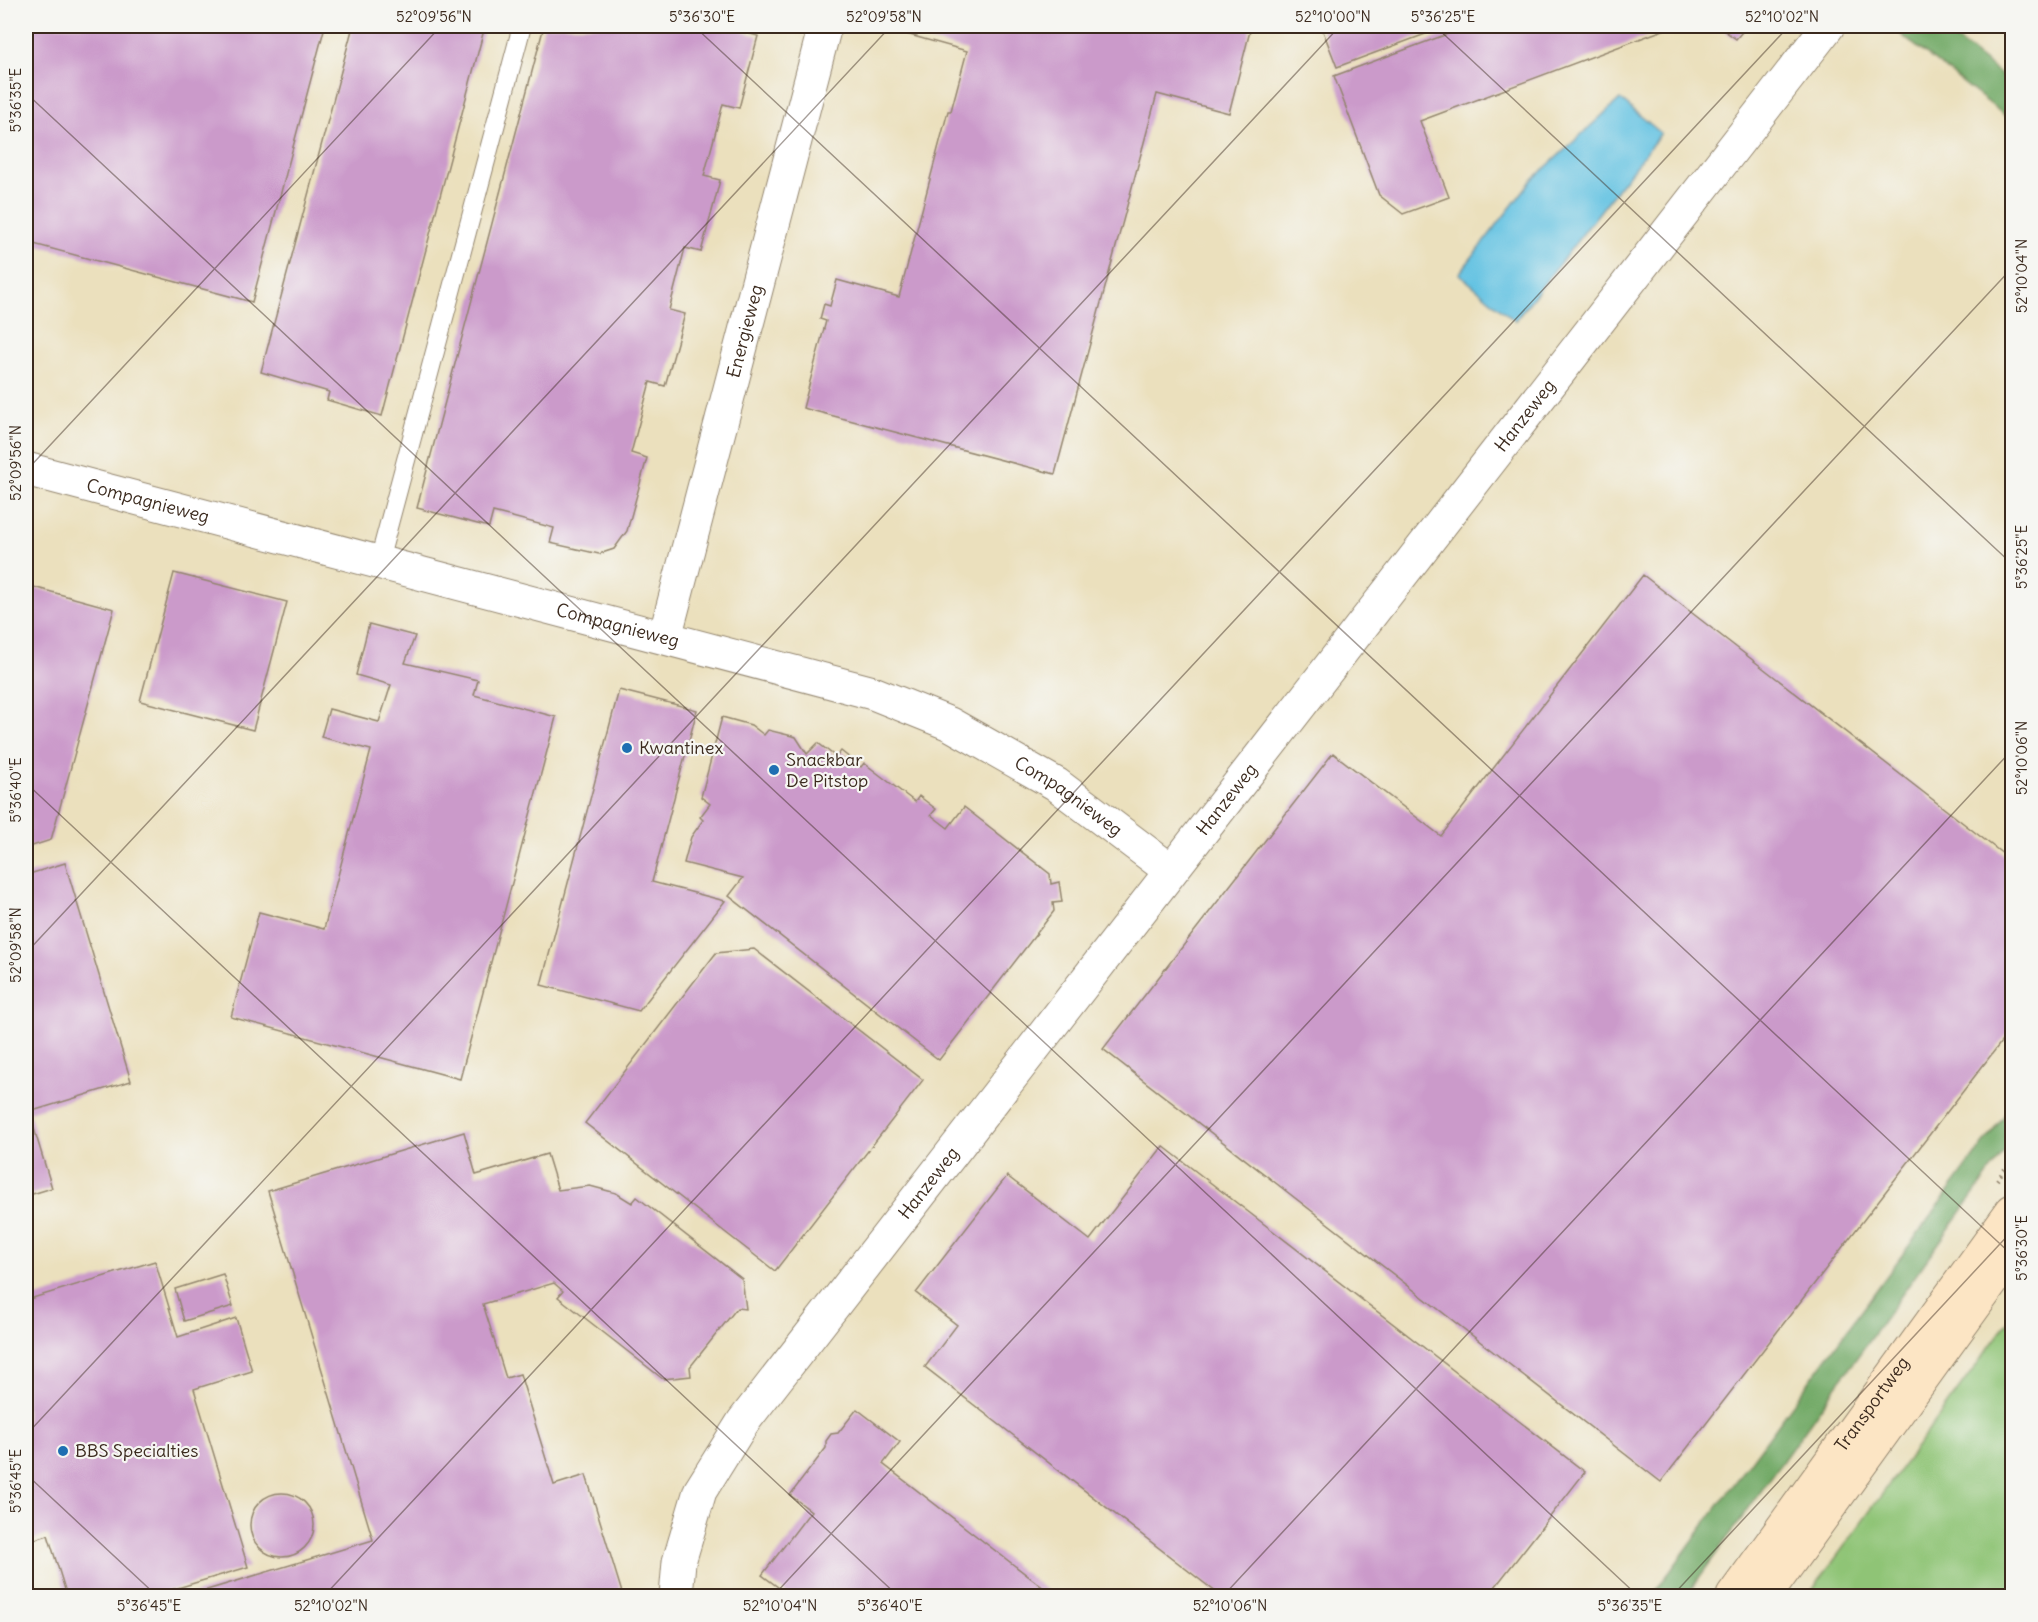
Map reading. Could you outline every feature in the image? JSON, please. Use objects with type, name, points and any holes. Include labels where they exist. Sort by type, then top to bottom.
[{"type":"street","name":"Energieweg","points":[[665,637],[825,26]]},
{"type":"street","name":"Hanzeweg","points":[[676,1596],[679,1562],[700,1491],[744,1422],[1170,870],[1828,26]]},
{"type":"street","name":"Compagnieweg","points":[[26,469],[873,693],[950,724],[1056,784],[1170,870]]},
{"type":"street","name":"Transportweg","points":[[1733,1596],[2013,1211]]},
{"type":"street","name":"Transportweg","points":[[1765,1596],[2013,1254]]},
{"type":"lane","points":[[379,561],[522,26]]},
{"type":"green space","points":[[1890,26],[1939,26],[2012,83],[2012,121]]},
{"type":"green space","points":[[2012,1105],[2012,1141],[1686,1596],[1652,1596]]},
{"type":"green space","points":[[2012,1316],[2012,1596],[1808,1596]]},
{"type":"water","points":[[1620,99],[1661,133],[1515,321],[1459,274],[1531,181]]},
{"type":"building","points":[[26,26],[325,26],[252,302],[26,242]]},
{"type":"building","points":[[353,26],[485,26],[382,416],[327,400],[329,392],[261,372]]},
{"type":"building","points":[[544,26],[744,26],[743,32],[758,36],[739,108],[723,104],[704,176],[720,180],[701,252],[685,248],[669,310],[685,314],[665,386],[650,382],[631,453],[647,458],[627,531],[614,549],[599,554],[550,543],[554,528],[493,512],[489,527],[417,508]]},
{"type":"building","points":[[908,26],[1248,26],[1250,31],[1229,113],[1157,94],[1055,474],[803,408],[826,321],[820,319],[824,304],[830,306],[837,280],[899,297],[948,111],[951,111],[967,51],[906,34]]},
{"type":"building","points":[[1321,26],[1447,26],[1337,67]]},
{"type":"building","points":[[1469,26],[1674,26],[1420,121],[1449,197],[1403,214],[1379,195],[1334,76]]},
{"type":"building","points":[[1718,26],[1747,26],[1736,39]]},
{"type":"building","points":[[174,573],[287,602],[253,730],[140,701]]},
{"type":"building","points":[[1643,575],[2012,861],[2012,1028],[1661,1482],[1103,1049],[1333,753],[1441,836]]},
{"type":"building","points":[[26,585],[114,609],[51,840],[26,848]]},
{"type":"building","points":[[369,624],[415,636],[405,663],[478,680],[474,695],[556,717],[460,1079],[231,1017],[259,912],[324,929],[371,750],[321,737],[329,709],[379,722],[391,685],[356,675]]},
{"type":"building","points":[[619,690],[697,710],[652,882],[725,901],[639,1011],[541,985]]},
{"type":"building","points":[[722,717],[751,725],[764,735],[768,730],[796,737],[807,754],[818,743],[836,757],[841,751],[861,767],[864,763],[915,802],[919,796],[936,809],[931,815],[948,828],[964,807],[1050,874],[1051,884],[1059,882],[1062,902],[1053,903],[1054,911],[939,1060],[729,896],[743,878],[684,863],[691,837],[703,820],[700,817],[710,804],[701,797]]},
{"type":"building","points":[[65,863],[131,1081],[29,1112],[52,1188],[26,1196],[26,875]]},
{"type":"building","points":[[754,949],[923,1080],[775,1271],[585,1123],[716,953]]},
{"type":"building","points":[[464,1132],[476,1175],[547,1154],[558,1190],[590,1186],[616,1193],[632,1203],[637,1197],[742,1279],[746,1309],[737,1308],[690,1367],[691,1376],[663,1379],[558,1297],[563,1291],[554,1283],[483,1304],[506,1378],[520,1374],[554,1485],[586,1475],[623,1596],[187,1596],[373,1540],[268,1191]]},
{"type":"building","points":[[1163,1146],[1585,1472],[1488,1596],[1221,1596],[925,1367],[957,1325],[916,1293],[1007,1176],[1090,1240]]},
{"type":"building","points":[[155,1261],[178,1337],[236,1318],[252,1371],[194,1389],[248,1567],[151,1596],[67,1596],[48,1535],[26,1542],[26,1475],[30,1474],[26,1460],[26,1300]]},
{"type":"building","points":[[223,1274],[233,1306],[184,1321],[175,1289]]},
{"type":"building","points":[[857,1409],[900,1442],[883,1464],[1054,1596],[790,1596],[762,1575],[811,1511],[790,1495],[826,1448],[826,1441],[831,1434],[838,1433]]},
{"type":"building","points":[[282,1493],[300,1499],[308,1507],[314,1525],[308,1543],[300,1551],[282,1557],[264,1551],[256,1543],[250,1525],[256,1507],[264,1499]]},
{"type":"place","name":"Kwantinex","points":[[627,748]]},
{"type":"place","name":"Snackbar De Pitstop","points":[[774,770]]},
{"type":"place","name":"BBS Specialties","points":[[63,1451]]}]
